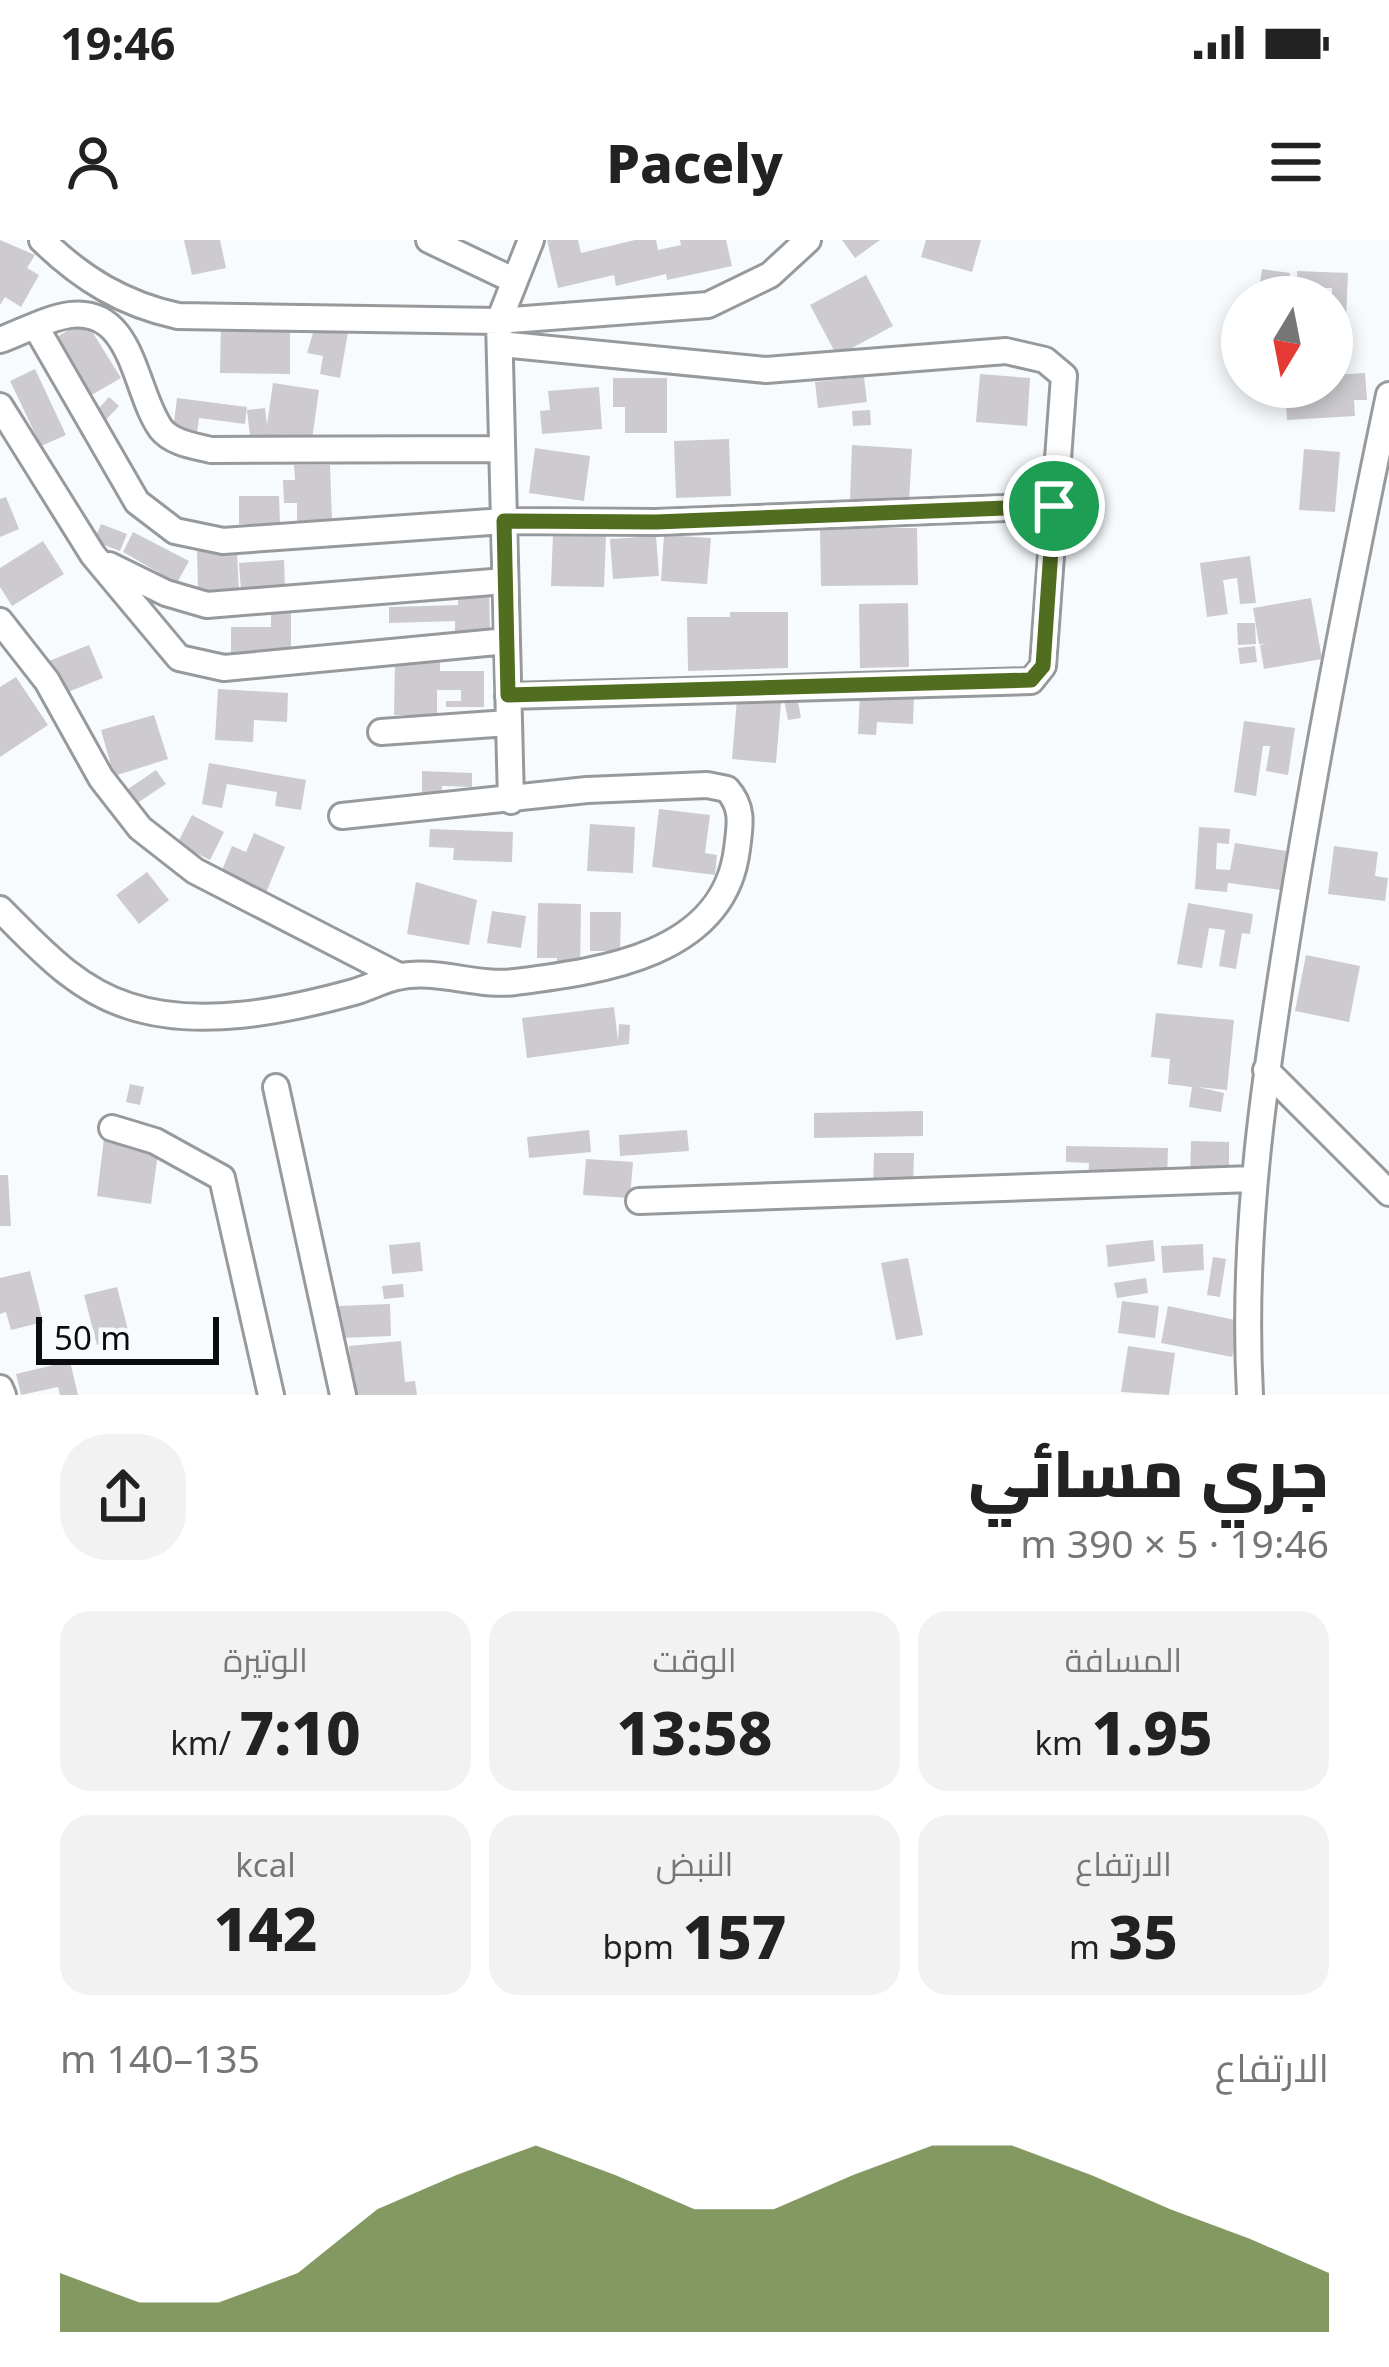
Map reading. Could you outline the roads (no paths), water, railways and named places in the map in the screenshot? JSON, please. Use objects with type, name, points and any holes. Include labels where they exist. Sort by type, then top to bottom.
[{"type":"street","points":[[41,240],[72,269],[134,307],[178,316],[499,332],[766,370],[1006,351],[1045,360],[1064,376],[1043,666],[1031,680],[508,695]]},
{"type":"street","points":[[429,240],[513,280]]},
{"type":"street","points":[[511,801],[499,332],[513,280],[531,240]]},
{"type":"street","points":[[499,332],[708,304],[770,275],[808,240]]},
{"type":"street","points":[[0,340],[71,315],[99,318],[122,339],[162,430],[182,443],[212,450],[502,449]]},
{"type":"street","points":[[36,327],[137,502],[175,531],[223,541],[504,521],[656,522],[1054,506]]},
{"type":"street","points":[[1250,1395],[1252,1179],[1266,1070],[1313,779],[1389,395]]},
{"type":"street","points":[[0,406],[93,556],[179,658],[224,668],[507,641]]},
{"type":"street","points":[[93,556],[137,581],[208,605],[506,581]]},
{"type":"street","points":[[0,621],[46,681],[100,778],[140,828],[195,871],[399,976]]},
{"type":"street","points":[[381,732],[508,723]]},
{"type":"street","points":[[0,909],[61,969],[94,993],[166,1014],[223,1016],[354,992],[399,976],[507,983],[624,966],[664,950],[728,887],[741,816],[727,789],[707,785],[587,790],[342,816]]},
{"type":"street","points":[[1266,1070],[1389,1193]]},
{"type":"street","points":[[275,1087],[343,1395]]},
{"type":"street","points":[[112,1128],[155,1141],[223,1178],[272,1395]]},
{"type":"street","points":[[639,1201],[1252,1179]]}]
